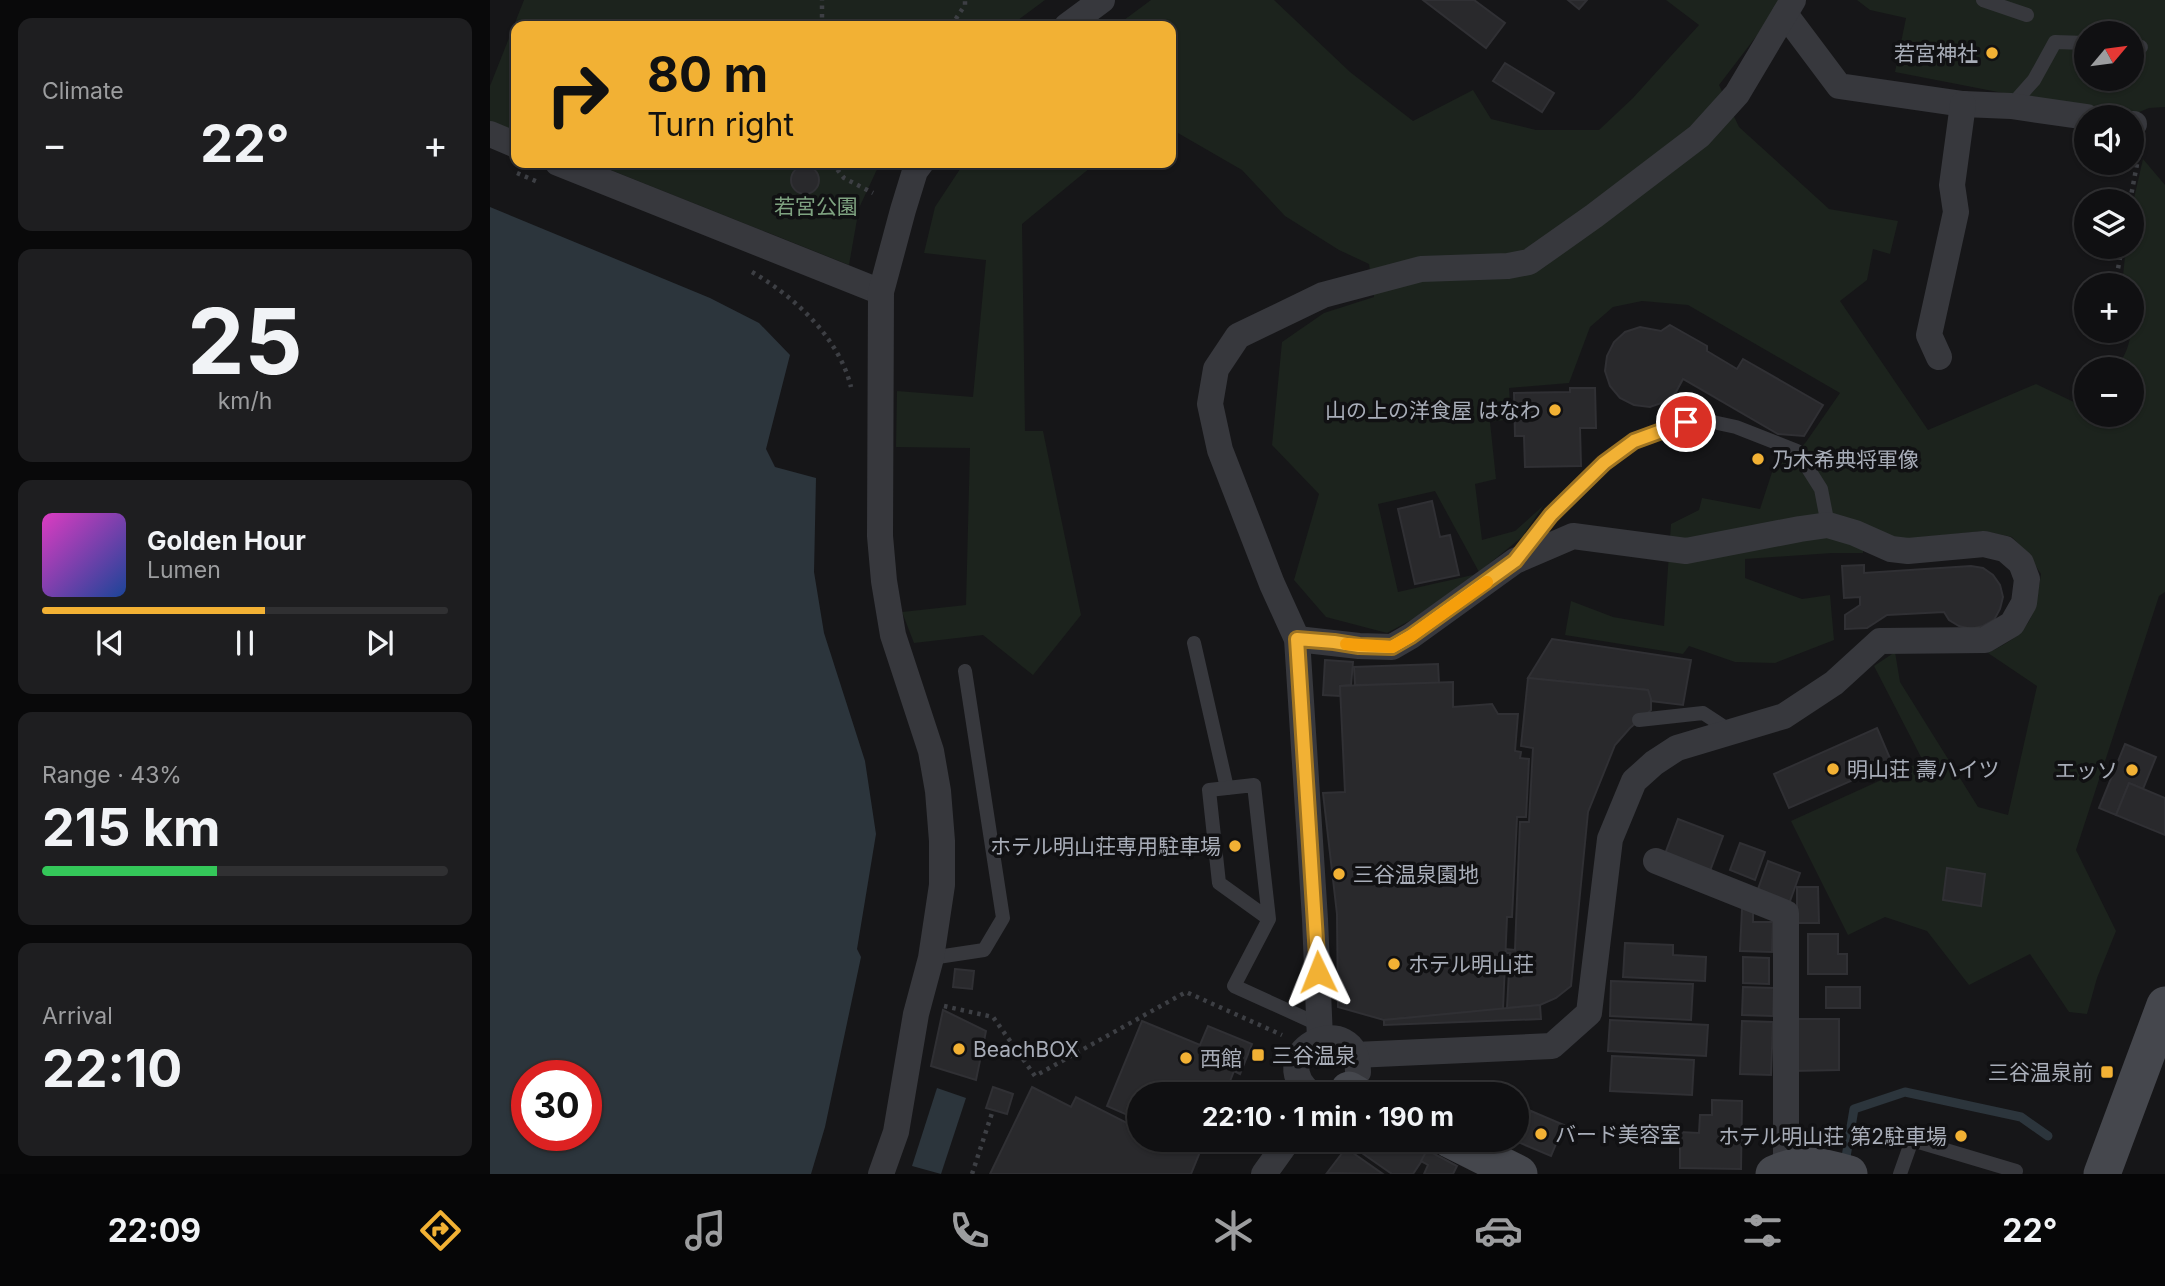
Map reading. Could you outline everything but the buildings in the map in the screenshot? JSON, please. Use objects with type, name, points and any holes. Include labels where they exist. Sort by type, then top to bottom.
[{"type":"main road","points":[[2102,1174],[2165,1005]]},
{"type":"main road","points":[[1475,1152],[1519,1174]]},
{"type":"main road","points":[[1780,1171],[1820,1165],[1849,1174]]},
{"type":"street","points":[[1074,21],[1102,0]]},
{"type":"street","points":[[1301,1082],[1297,1065],[1300,1055],[1315,1037],[1315,919],[1297,639],[1272,584],[1220,450],[1210,404],[1216,369],[1238,336],[1323,295],[1420,270],[1508,266],[1529,262],[1699,136],[1737,94],[1789,7],[1839,86],[1963,104],[2011,106],[2074,115]]},
{"type":"street","points":[[1939,356],[1929,335],[1956,212],[1952,184],[1963,104]]},
{"type":"street","points":[[490,134],[511,143]]},
{"type":"street","points":[[571,168],[881,292]]},
{"type":"street","points":[[881,1174],[896,1132],[919,1001],[932,958],[942,885],[938,791],[930,751],[893,635],[880,536],[881,292],[917,168]]},
{"type":"street","points":[[1297,639],[1392,647],[1515,561],[1573,536],[1686,551],[1828,525],[1855,533],[1891,550],[1984,544],[2005,549],[2021,563],[2027,579],[2024,603],[2012,624],[1985,640],[1880,641],[1834,682],[1784,716],[1677,748],[1654,763],[1634,781],[1610,839],[1589,1013],[1552,1046],[1355,1055]]},
{"type":"street","points":[[1656,861],[1786,912],[1780,1171]]},
{"type":"street","points":[[1315,1037],[1340,1041],[1349,1046],[1355,1055],[1358,1074],[1355,1082]]},
{"type":"street","points":[[1264,1174],[1280,1152]]},
{"type":"lane","points":[[1983,0],[2026,15]]},
{"type":"lane","points":[[2011,106],[2034,80],[2055,42],[2074,43]]},
{"type":"lane","points":[[1515,561],[1551,515],[1604,463],[1634,441],[1686,422],[1708,421],[1736,427],[1797,451],[1821,489],[1828,525]]},
{"type":"lane","points":[[1194,643],[1227,788]]},
{"type":"lane","points":[[932,958],[984,950],[1003,918],[965,671]]},
{"type":"lane","points":[[1639,720],[1703,713],[1734,733]]},
{"type":"lane","points":[[1269,919],[1219,883],[1209,790],[1254,785],[1269,919],[1234,986],[1315,1037]]},
{"type":"lane","points":[[1900,1174],[1912,1140],[2016,1171]]},
{"type":"path","points":[[822,0],[822,21]]},
{"type":"path","points":[[954,21],[965,5],[965,0]]},
{"type":"path","points":[[836,168],[844,178],[873,193]]},
{"type":"path","points":[[515,172],[540,183]]},
{"type":"path","points":[[750,271],[771,283],[797,304],[822,331],[848,372],[853,393]]},
{"type":"path","points":[[919,1001],[993,1017],[1035,1076],[1186,992],[1315,1037]]},
{"type":"path","points":[[972,1174],[993,1110]]},
{"type":"green space","points":[[524,0],[1045,0],[1017,21],[516,21]]},
{"type":"green space","points":[[1151,0],[1274,0],[1350,72],[1413,121],[1473,90],[1491,119],[1536,130],[1599,130],[1633,98],[1699,25],[1666,0],[1784,0],[1719,85],[1739,127],[1829,209],[1898,221],[1890,254],[1873,249],[1867,280],[1840,301],[1928,430],[2036,384],[2074,402],[2074,427],[2144,427],[2144,357],[2123,357],[2128,343],[2144,343],[2144,273],[2123,273],[2125,259],[2144,259],[2144,189],[2136,189],[2139,175],[2144,175],[2144,160],[2165,185],[2165,592],[2159,596],[2076,850],[2116,931],[2097,978],[2087,1014],[2069,1012],[2030,954],[1969,985],[1927,931],[1885,917],[1848,935],[1791,821],[1923,761],[1874,666],[1895,652],[1900,682],[1978,807],[2008,815],[2037,686],[1988,653],[2013,638],[2028,623],[2036,603],[2041,574],[2012,537],[1984,531],[1893,540],[1864,524],[1863,553],[1745,559],[1745,578],[1802,599],[1830,595],[1834,640],[1775,663],[1735,662],[1689,646],[1683,654],[1565,635],[1571,601],[1613,617],[1664,626],[1671,524],[1699,510],[1702,498],[1760,509],[1778,454],[1791,459],[1840,393],[1688,305],[1642,301],[1613,307],[1590,327],[1569,383],[1509,388],[1511,419],[1490,422],[1496,479],[1475,484],[1482,540],[1515,531],[1544,505],[1522,537],[1479,572],[1435,491],[1378,504],[1398,592],[1477,574],[1448,600],[1387,633],[1326,617],[1294,580],[1319,494],[1272,445],[1282,342],[1324,313],[1374,297],[1369,264],[1339,250],[1285,216],[1242,170],[1176,132],[1176,21],[1123,21]]},
{"type":"green space","name":"若宮神社","points":[[1857,0],[2165,0],[2165,107],[2144,110],[2144,105],[2074,107],[1895,72],[1906,18],[1870,10]]},
{"type":"green space","points":[[511,33],[511,130],[490,122],[490,86]]},
{"type":"green space","name":"若宮公園","points":[[606,168],[878,168],[859,208],[849,265]]},
{"type":"green space","points":[[961,168],[1090,168],[1022,224],[1025,431],[1043,431],[1081,615],[1033,675],[983,635],[914,643],[902,612],[966,605],[970,448],[896,447],[897,391],[973,397],[986,260],[924,253],[935,207]]},
{"type":"shaded area","points":[[490,207],[710,298],[759,323],[790,355],[766,449],[775,467],[816,478],[814,572],[824,633],[865,761],[876,834],[857,949],[861,957],[825,1127],[811,1174],[490,1174]]},
{"type":"shaded area","points":[[937,1088],[966,1098],[941,1174],[912,1166]]},
{"type":"waterway","points":[[1845,1163],[1854,1109],[1905,1092],[2021,1117],[2048,1136]]},
{"type":"slow traffic","points":[[1346,644],[1392,647],[1487,582]]},
{"type":"place","name":"若宮神社","points":[[1992,53]]},
{"type":"place","name":"山の上の洋食屋 はなわ","points":[[1555,410]]},
{"type":"place","name":"乃木希典将軍像","points":[[1758,459]]},
{"type":"place","name":"明山荘 壽ハイツ","points":[[1833,769]]},
{"type":"place","name":"エッソ","points":[[2132,770]]},
{"type":"place","name":"ホテル明山荘専用駐車場","points":[[1235,846]]},
{"type":"place","name":"三谷温泉園地","points":[[1339,874]]},
{"type":"place","name":"ホテル明山荘","points":[[1394,964]]},
{"type":"place","name":"BeachBOX","points":[[959,1049]]},
{"type":"place","name":"三谷温泉","points":[[1258,1055]]},
{"type":"place","name":"西館","points":[[1186,1058]]},
{"type":"place","name":"三谷温泉前","points":[[2107,1072]]},
{"type":"place","name":"バード美容室","points":[[1541,1134]]},
{"type":"place","name":"ホテル明山荘 第2駐車場","points":[[1961,1136]]},
{"type":"route","points":[[1318,972],[1297,639],[1392,647],[1515,561],[1551,515],[1604,463],[1634,441],[1686,422]]}]
